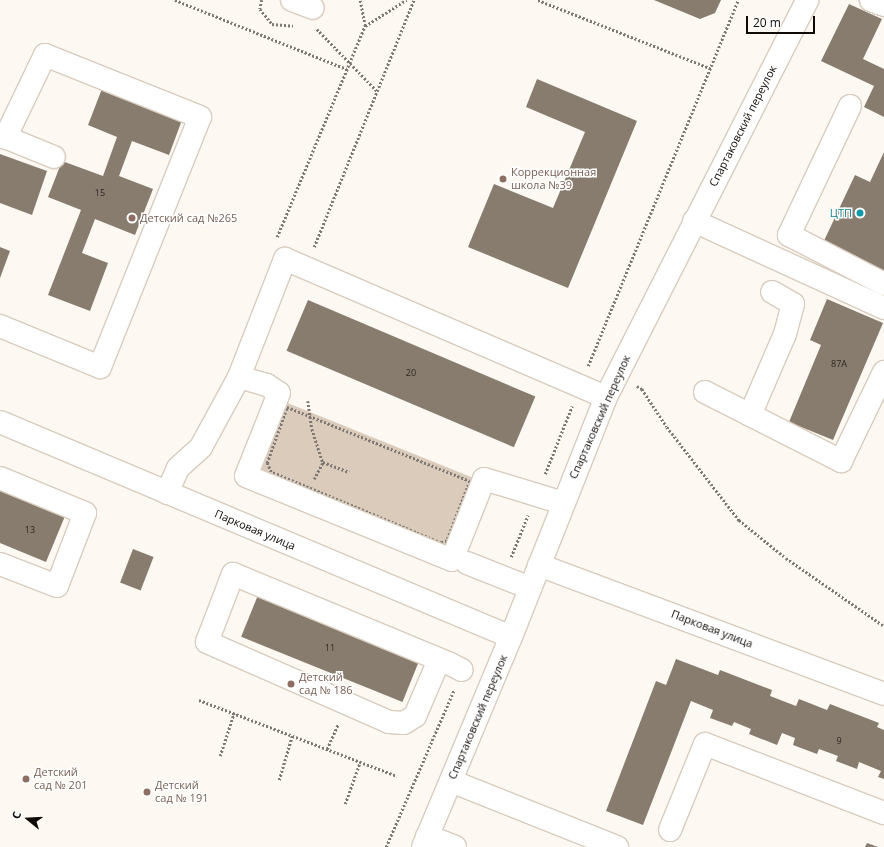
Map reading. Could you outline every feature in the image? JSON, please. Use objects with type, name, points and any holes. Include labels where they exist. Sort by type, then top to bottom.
[{"type":"street","points":[[292,0],[313,8]]},
{"type":"street","name":"Спартаковский переулок","points":[[440,844],[451,781],[511,637],[538,565],[606,397],[807,0]]},
{"type":"street","points":[[871,0],[884,5]]},
{"type":"street","points":[[0,326],[100,367],[200,117],[45,55],[2,136],[54,158]]},
{"type":"street","points":[[850,106],[789,235],[884,284]]},
{"type":"street","points":[[694,222],[884,308]]},
{"type":"street","points":[[166,493],[178,468],[201,447],[239,376],[285,259],[606,397]]},
{"type":"street","points":[[750,415],[785,334],[797,285],[804,271]]},
{"type":"street","points":[[772,292],[793,304]]},
{"type":"street","points":[[705,392],[841,461],[884,372]]},
{"type":"street","points":[[239,376],[267,385],[280,393],[246,476],[452,560],[484,479],[563,503]]},
{"type":"street","name":"Парковая улица","points":[[0,422],[511,637]]},
{"type":"street","points":[[0,478],[85,513],[57,586],[0,564]]},
{"type":"street","points":[[467,563],[530,588]]},
{"type":"street","name":"Парковая улица","points":[[538,565],[884,694]]},
{"type":"street","points":[[439,660],[415,716],[404,724],[389,722],[207,642],[233,574],[439,660],[462,670]]},
{"type":"street","points":[[670,830],[705,744],[884,813]]},
{"type":"street","points":[[451,781],[617,847]]},
{"type":"path","points":[[175,0],[347,69]]},
{"type":"path","points":[[285,259],[276,239],[365,26],[360,0]]},
{"type":"path","points":[[365,26],[406,0]]},
{"type":"path","points":[[306,268],[414,0]]},
{"type":"path","points":[[538,0],[710,68]]},
{"type":"path","points":[[503,577],[738,0]]},
{"type":"path","points":[[313,8],[317,29],[350,61],[377,91]]},
{"type":"path","points":[[590,363],[642,388],[667,427],[739,520],[786,558],[884,626]]},
{"type":"path","points":[[308,401],[310,415],[323,462],[309,488]]},
{"type":"path","points":[[287,407],[310,415],[470,481],[447,541],[440,543],[309,488],[271,472],[267,463],[287,407]]},
{"type":"path","points":[[323,462],[349,472]]},
{"type":"path","points":[[386,847],[462,670]]},
{"type":"path","points":[[199,700],[397,776]]},
{"type":"path","points":[[220,756],[234,713]]},
{"type":"path","points":[[279,780],[292,736]]},
{"type":"path","points":[[345,804],[360,762]]},
{"type":"shaded area","points":[[285,402],[476,479],[446,548],[262,471],[260,466]]},
{"type":"building","points":[[654,0],[721,0],[715,13],[700,19]]},
{"type":"building","points":[[849,4],[882,19],[863,59],[884,69],[884,117],[864,107],[874,86],[821,61]]},
{"type":"building","points":[[537,79],[637,121],[568,288],[468,247],[494,184],[553,208],[585,132],[526,107]]},
{"type":"building","points":[[105,81],[185,112],[169,155],[132,141],[119,176],[153,189],[135,235],[95,219],[82,253],[108,263],[90,311],[48,295],[81,210],[48,197],[62,161],[103,176],[117,137],[88,125]]},
{"type":"building","name":"ЦТП","points":[[884,152],[884,274],[822,245],[855,175],[870,182]]},
{"type":"building","points":[[0,154],[47,171],[32,215],[0,203]]},
{"type":"building","points":[[0,247],[10,251],[0,278]]},
{"type":"building","points":[[827,299],[883,323],[833,440],[789,422],[821,345],[810,340]]},
{"type":"building","points":[[308,300],[535,397],[514,447],[287,351]]},
{"type":"building","points":[[0,489],[65,516],[46,562],[0,543]]},
{"type":"building","points":[[133,549],[154,557],[141,590],[120,583]]},
{"type":"building","points":[[258,595],[419,660],[402,702],[241,637]]},
{"type":"building","points":[[676,659],[718,675],[720,670],[772,690],[770,696],[796,706],[799,699],[827,710],[830,704],[879,723],[877,727],[884,730],[884,779],[878,777],[881,771],[859,762],[857,769],[836,761],[838,756],[819,749],[817,754],[793,745],[795,738],[782,733],[777,745],[749,734],[751,729],[734,722],[732,726],[710,718],[713,710],[691,701],[643,825],[606,811],[656,681],[666,685]]},
{"type":"building","points":[[867,843],[878,847],[865,847]]},
{"type":"place","name":"Коррекционная школа №39","points":[[503,179]]},
{"type":"place","name":"ЦТП","points":[[860,213]]},
{"type":"place","name":"Детский сад №265","points":[[132,218]]},
{"type":"place","name":"Детский сад № 186","points":[[291,684]]},
{"type":"place","name":"Детский сад № 201","points":[[26,779]]},
{"type":"place","name":"Детский сад № 191","points":[[147,792]]}]
